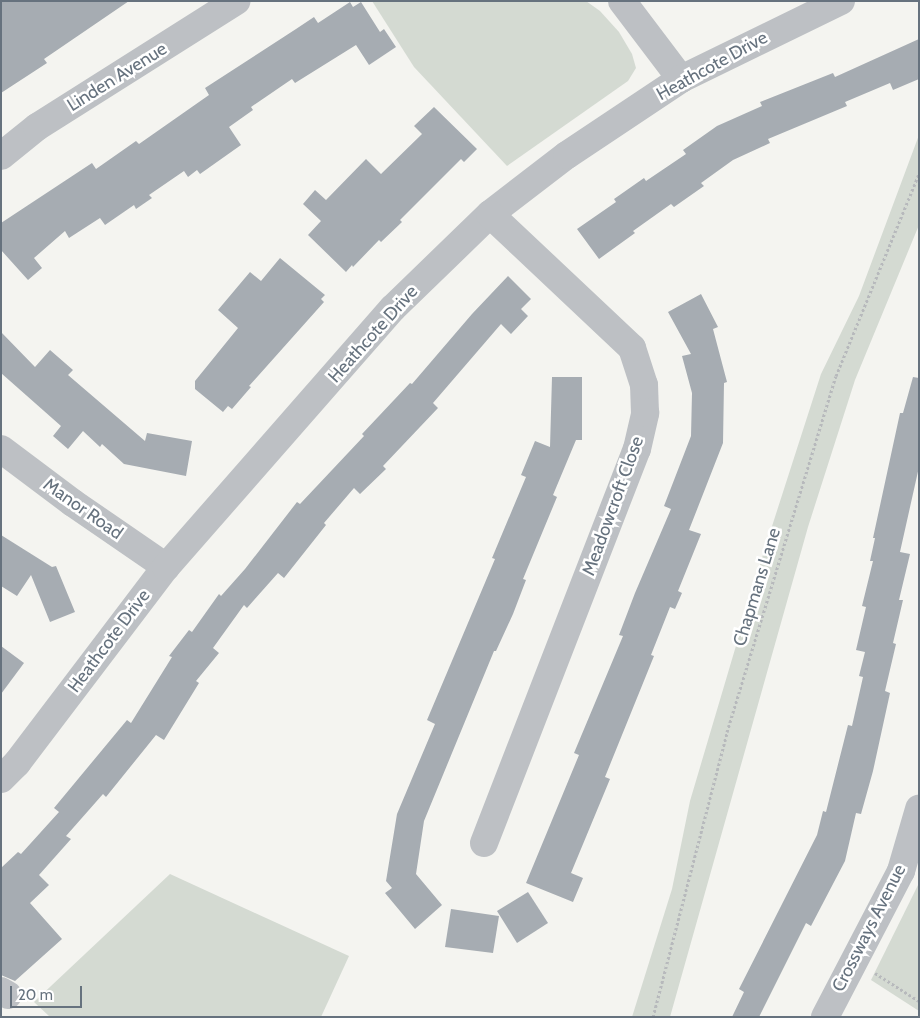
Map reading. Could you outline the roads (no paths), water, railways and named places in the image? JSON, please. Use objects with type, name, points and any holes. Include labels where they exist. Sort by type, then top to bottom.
[{"type":"street","name":"Linden Avenue","points":[[1,156],[37,127],[236,1]]},
{"type":"street","points":[[622,1],[681,79]]},
{"type":"street","name":"Heathcote Drive","points":[[1,779],[17,763],[166,567],[393,308],[490,214],[567,155],[681,79],[800,19],[841,1]]},
{"type":"street","name":"Meadowcroft Close","points":[[484,843],[637,449],[645,413],[644,384],[632,348],[490,214]]},
{"type":"street","name":"Manor Road","points":[[1,449],[73,504],[166,567]]},
{"type":"street","name":"Crossways Avenue","points":[[825,1017],[901,871],[919,809]]}]
